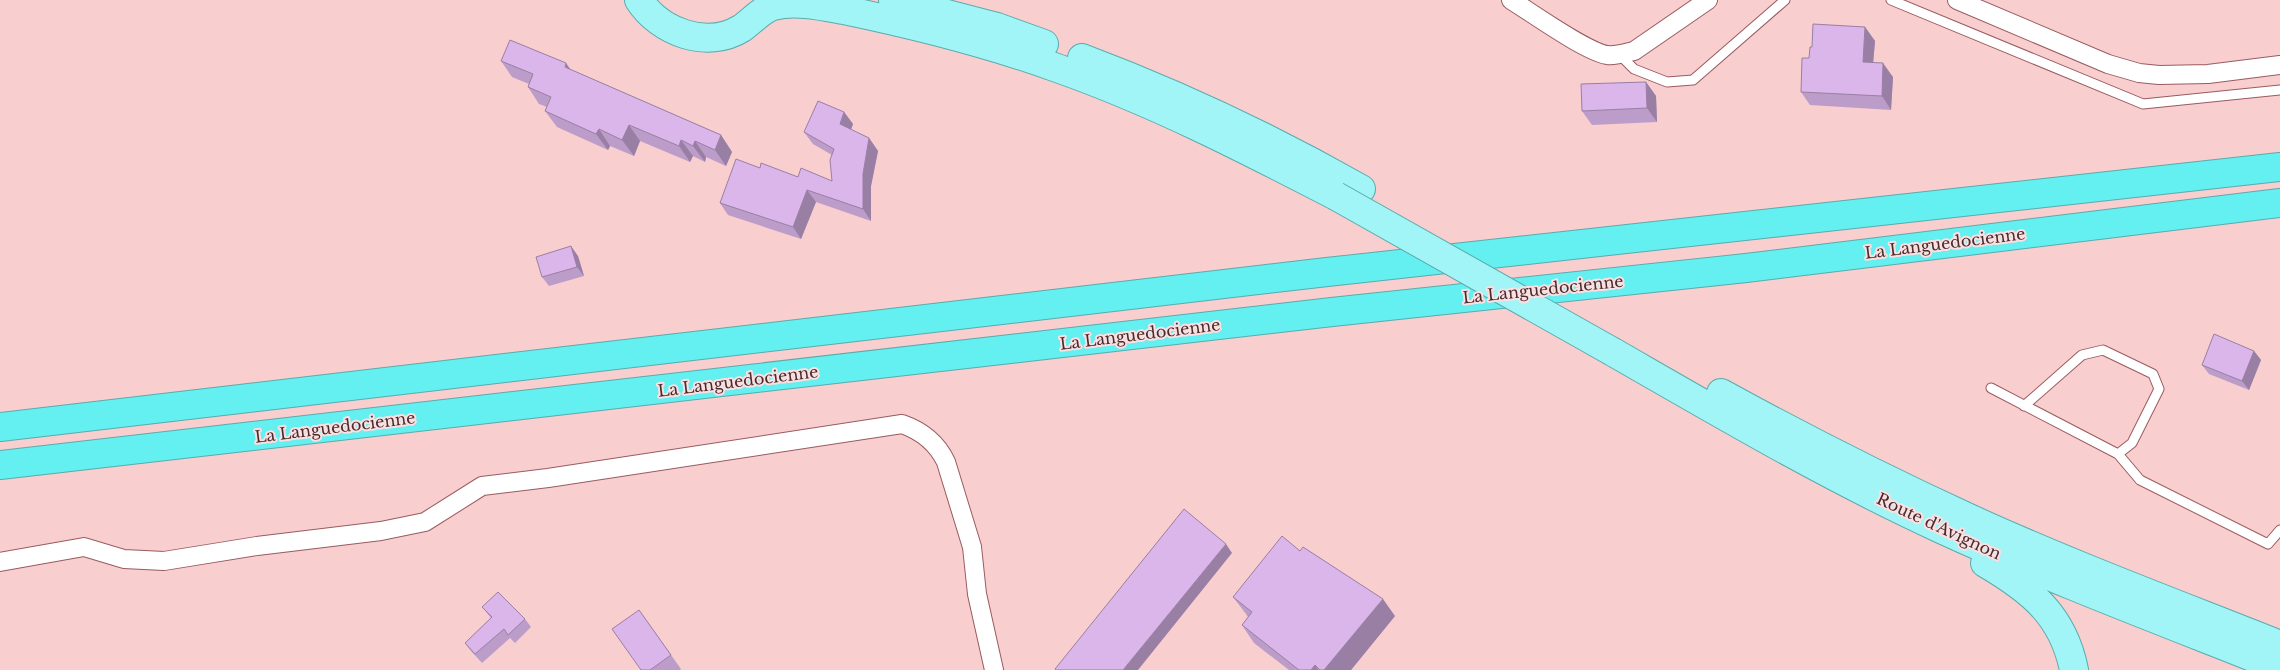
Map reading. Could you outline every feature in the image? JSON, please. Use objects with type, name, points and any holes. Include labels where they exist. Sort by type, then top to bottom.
[{"type":"highway","points":[[0,427],[1327,272],[2280,167]]},
{"type":"highway","name":"La Languedocienne","points":[[0,465],[1332,312],[1746,268],[2280,203]]},
{"type":"main road","points":[[639,0],[647,12],[666,28],[691,36],[716,37],[740,29],[766,7],[780,4],[816,5],[901,22],[1004,50],[1057,68],[1150,105],[1348,193]]},
{"type":"main road","points":[[893,0],[997,27],[1129,76],[1254,132],[1348,193],[1616,344]]},
{"type":"main road","name":"Route d'Avignon","points":[[1616,344],[1786,451],[1847,483],[1986,549],[2280,668]]},
{"type":"main road","name":"Route d'Avignon","points":[[1616,344],[1972,519],[2148,593],[2280,645]]},
{"type":"main road","points":[[1847,483],[1997,570],[2031,593],[2046,608],[2064,636],[2074,670]]},
{"type":"street","points":[[1511,0],[1586,46],[1606,55],[1620,55],[1634,51],[1708,0]]},
{"type":"street","points":[[1956,0],[2108,64],[2139,73],[2159,75],[2208,74],[2280,65]]},
{"type":"street","points":[[0,562],[84,547],[124,558],[164,561],[381,531],[426,522],[482,486],[548,478],[902,424],[929,439],[942,453],[946,462],[972,547],[977,594],[994,670]]},
{"type":"lane","points":[[1620,55],[1634,69],[1667,82],[1693,80],[1785,0]]},
{"type":"lane","points":[[1891,0],[2143,104],[2280,90]]},
{"type":"lane","points":[[2024,406],[2082,355],[2103,350],[2153,374],[2159,388],[2132,443],[2118,454]]},
{"type":"lane","points":[[1991,388],[2118,454],[2140,480],[2268,544],[2280,530]]},
{"type":"building","points":[[1813,24],[1865,27],[1863,62],[1883,63],[1882,96],[1801,92],[1802,58],[1809,58],[1810,47],[1812,47]]},
{"type":"building","points":[[510,40],[566,63],[565,67],[721,135],[715,150],[695,141],[693,146],[681,140],[679,146],[629,125],[622,140],[599,129],[596,134],[545,111],[551,97],[528,87],[533,74],[501,61]]},
{"type":"building","points":[[1646,82],[1647,108],[1582,111],[1581,84]]},
{"type":"building","points":[[818,101],[844,112],[840,124],[869,138],[863,174],[863,209],[807,190],[793,227],[720,203],[736,159],[760,168],[761,163],[798,177],[801,168],[832,181],[830,160],[834,149],[804,132]]},
{"type":"building","points":[[571,246],[577,267],[542,277],[536,257]]},
{"type":"building","points":[[2214,334],[2254,351],[2242,381],[2202,365]]},
{"type":"building","points":[[1184,509],[1226,544],[1123,670],[1056,670],[1055,669]]},
{"type":"building","points":[[1282,536],[1300,551],[1303,547],[1383,599],[1324,670],[1320,670],[1315,665],[1311,670],[1299,670],[1242,625],[1252,612],[1233,597]]},
{"type":"building","points":[[498,592],[525,619],[508,635],[504,629],[475,654],[465,643],[492,617],[482,607]]},
{"type":"building","points":[[639,610],[671,655],[650,670],[641,670],[612,629]]}]
